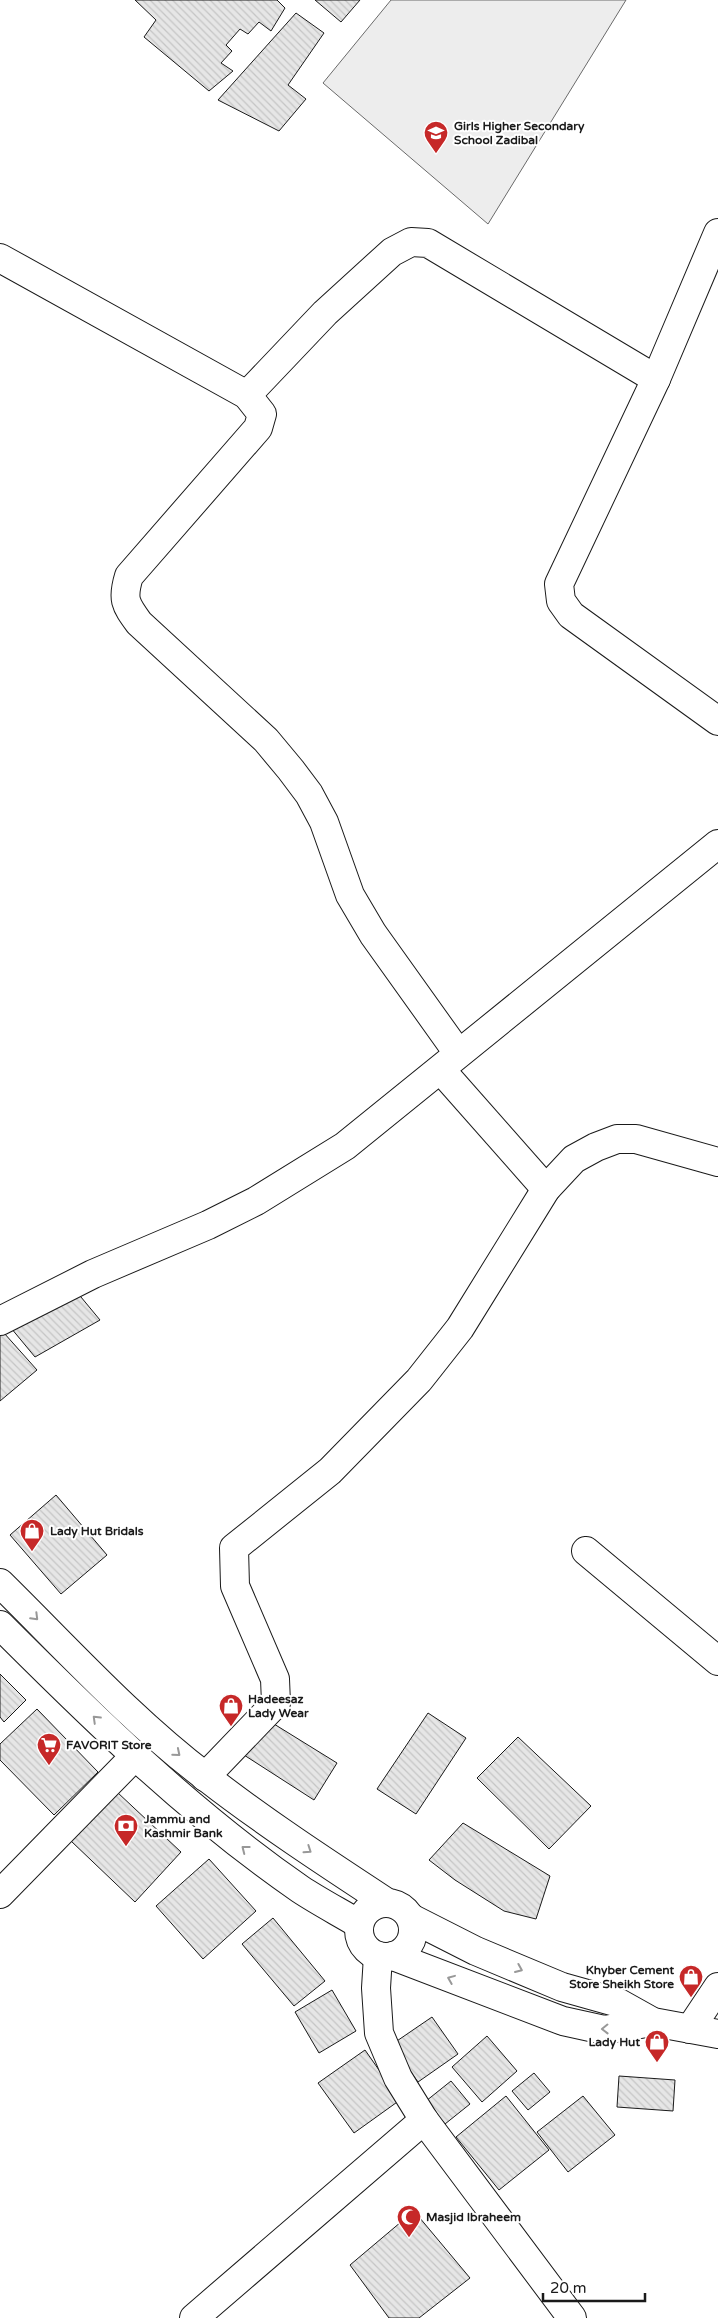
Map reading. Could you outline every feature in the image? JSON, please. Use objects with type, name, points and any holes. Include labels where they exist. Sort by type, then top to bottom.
[{"type":"main road","points":[[718,233],[656,379],[559,584],[561,601],[571,615],[718,721]]},
{"type":"main road","points":[[247,396],[325,313],[392,252],[411,242],[428,244],[656,379]]},
{"type":"main road","points":[[0,258],[247,396],[262,414],[258,428],[129,576],[124,592],[127,607],[139,623],[266,740],[309,794],[324,822],[350,896],[450,1061],[546,1188]]},
{"type":"main road","points":[[0,1320],[93,1274],[208,1225],[256,1201],[345,1146],[718,844]]},
{"type":"main road","points":[[205,1777],[276,1703],[275,1679],[235,1586],[234,1548],[330,1471],[419,1380],[460,1328],[546,1188],[574,1159],[596,1147],[617,1140],[636,1139],[718,1162]]},
{"type":"main road","points":[[586,1552],[718,1661]]},
{"type":"main road","points":[[0,1583],[148,1728],[205,1777],[278,1830],[386,1902],[401,1906],[411,1918],[476,1950],[562,1987],[619,2003],[653,2022],[718,2034]]},
{"type":"main road","points":[[0,1625],[135,1756],[184,1800],[258,1859],[302,1890],[358,1924]]},
{"type":"main road","points":[[0,1894],[135,1756]]},
{"type":"main road","points":[[386,1902],[374,1904],[364,1912],[358,1924],[359,1937],[366,1949],[563,2021],[604,2030],[653,2022]]},
{"type":"main road","points":[[385,1956],[406,1948],[413,1934],[411,1918]]},
{"type":"main road","points":[[385,1956],[376,1988],[379,2033],[398,2078],[424,2120],[572,2318]]},
{"type":"main road","points":[[690,2029],[718,1987]]},
{"type":"main road","points":[[194,2318],[424,2120]]},
{"type":"shaded area","points":[[391,0],[626,0],[488,224],[323,83]]},
{"type":"building","points":[[135,0],[277,0],[285,8],[271,31],[259,22],[248,34],[240,29],[226,45],[232,51],[221,63],[233,71],[209,91],[144,37],[156,20]]},
{"type":"building","points":[[315,0],[360,0],[341,22]]},
{"type":"building","points":[[296,13],[324,33],[288,85],[306,99],[279,131],[218,100]]},
{"type":"building","points":[[76,1291],[100,1320],[35,1357],[11,1328]]},
{"type":"building","points":[[4,1333],[37,1370],[0,1401],[0,1335]]},
{"type":"building","points":[[56,1495],[107,1555],[61,1594],[10,1535]]},
{"type":"building","points":[[0,1674],[26,1700],[4,1722],[0,1717]]},
{"type":"building","name":"FAVORIT Store","points":[[37,1709],[98,1772],[54,1815],[0,1760],[0,1744]]},
{"type":"building","points":[[428,1713],[466,1738],[416,1814],[377,1789]]},
{"type":"building","points":[[274,1724],[337,1763],[314,1800],[244,1755]]},
{"type":"building","points":[[518,1737],[591,1806],[549,1849],[477,1778]]},
{"type":"building","name":"Jammu and Kashmir Bank","points":[[117,1792],[181,1852],[135,1902],[71,1841]]},
{"type":"building","points":[[463,1823],[550,1876],[536,1919],[504,1911],[455,1880],[429,1860]]},
{"type":"building","points":[[209,1859],[256,1911],[203,1959],[156,1906]]},
{"type":"building","points":[[273,1918],[325,1981],[294,2006],[242,1944]]},
{"type":"building","points":[[332,1990],[356,2031],[319,2053],[295,2012]]},
{"type":"building","points":[[432,2017],[458,2054],[418,2082],[391,2045]]},
{"type":"building","points":[[487,2036],[517,2071],[482,2102],[452,2067]]},
{"type":"building","points":[[365,2050],[400,2100],[354,2133],[318,2083]]},
{"type":"building","points":[[534,2073],[550,2092],[528,2110],[512,2091]]},
{"type":"building","points":[[619,2076],[675,2080],[673,2111],[617,2107]]},
{"type":"building","points":[[451,2081],[470,2104],[445,2124],[426,2101]]},
{"type":"building","points":[[506,2096],[549,2150],[499,2190],[456,2137]]},
{"type":"building","points":[[583,2096],[615,2135],[568,2172],[537,2132]]},
{"type":"building","name":"Masjid Ibraheem","points":[[414,2211],[470,2278],[419,2318],[389,2318],[350,2265]]},
{"type":"place","name":"Girls Higher Secondary School Zadibal","points":[[436,154]]},
{"type":"place","name":"Lady Hut Bridals","points":[[32,1552]]},
{"type":"place","name":"Hadeesaz Lady Wear","points":[[231,1727]]},
{"type":"place","name":"FAVORIT Store","points":[[49,1766]]},
{"type":"place","name":"Jammu and Kashmir Bank","points":[[126,1847]]},
{"type":"place","name":"Khyber Cement Store Sheikh Store","points":[[691,1998]]},
{"type":"place","name":"Lady Hut","points":[[657,2063]]},
{"type":"place","name":"Masjid Ibraheem","points":[[409,2238]]}]
